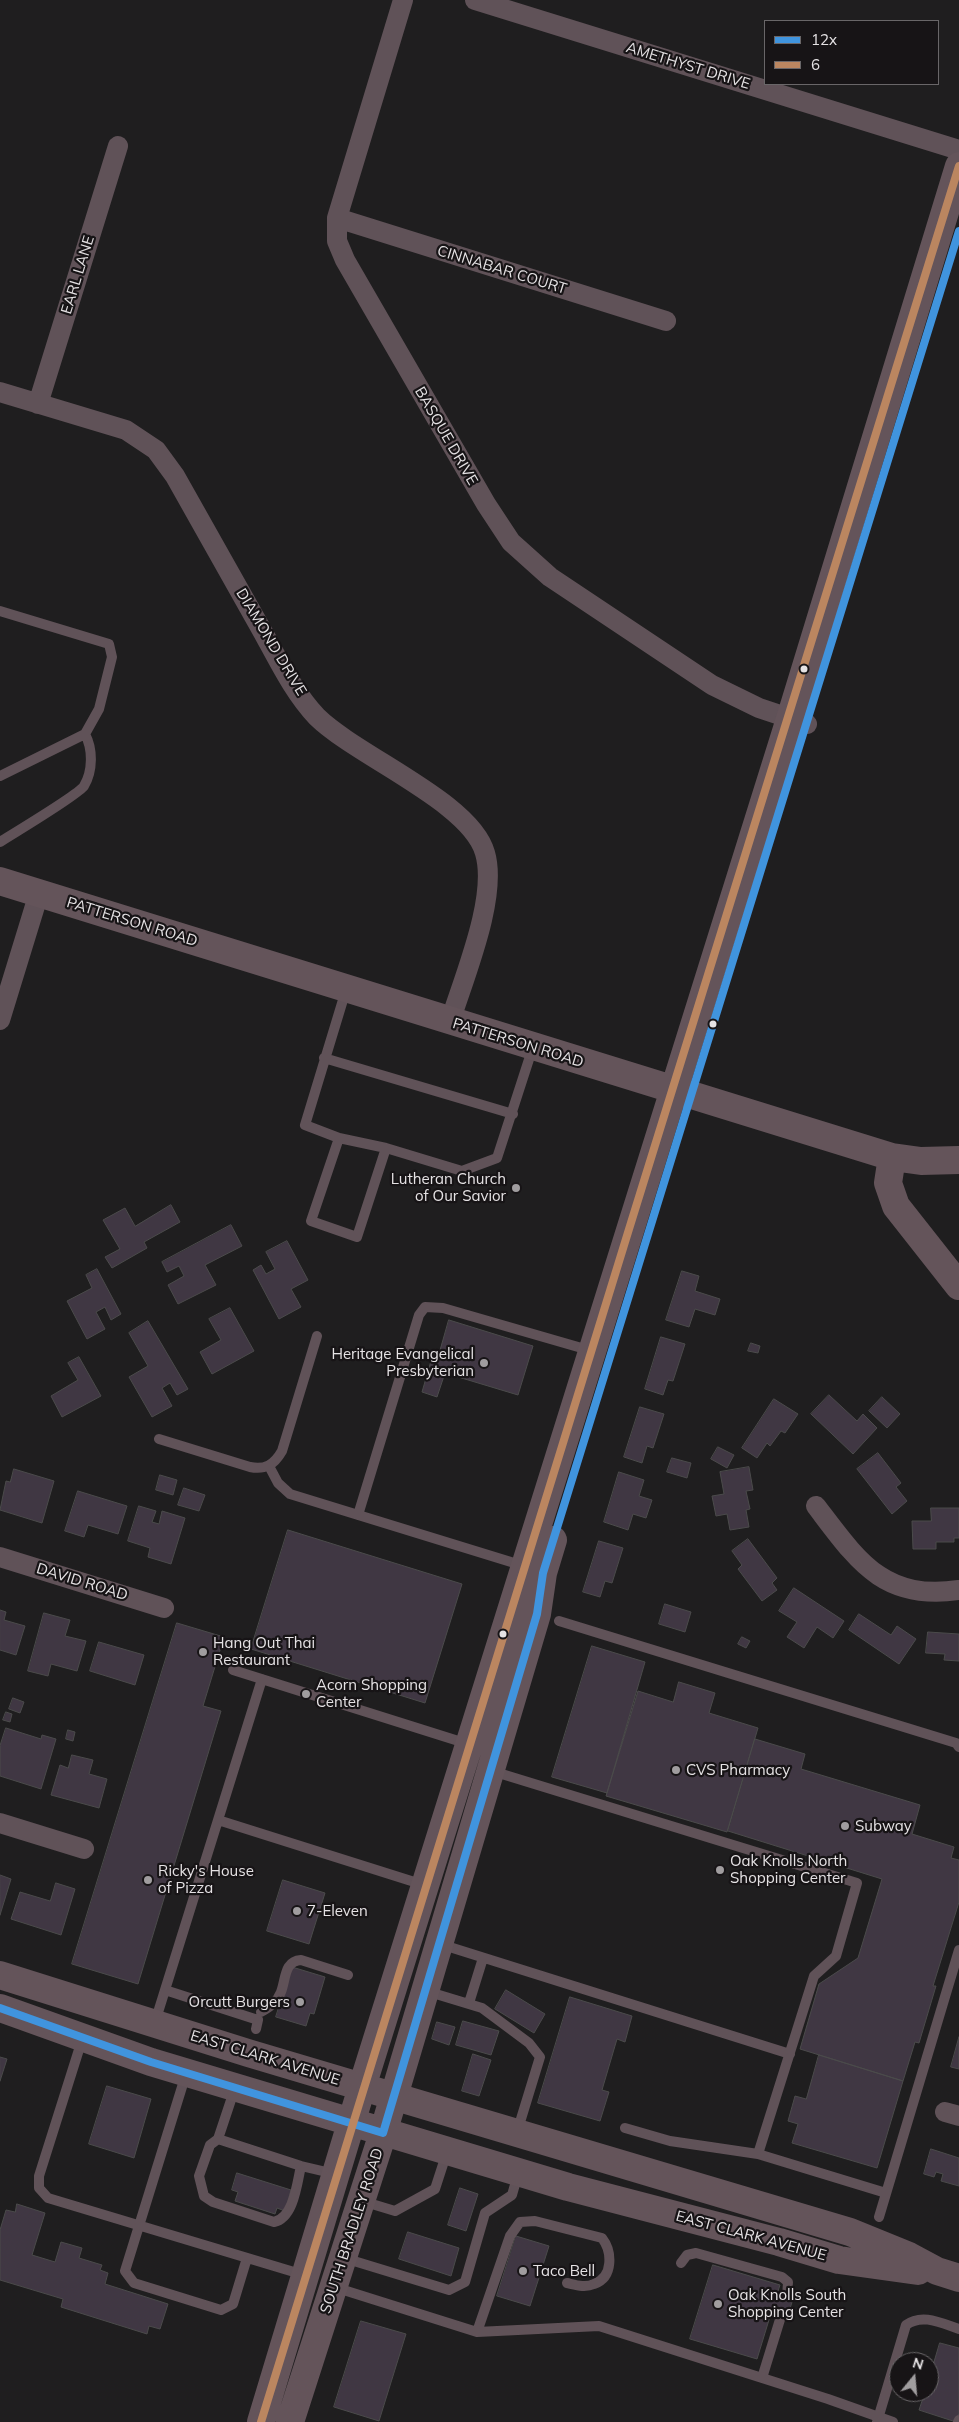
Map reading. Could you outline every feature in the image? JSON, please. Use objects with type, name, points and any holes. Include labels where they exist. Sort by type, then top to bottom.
[{"type":"main road","name":"SOUTH BRADLEY ROAD","points":[[799,721],[959,166]]},
{"type":"main road","name":"SOUTH BRADLEY ROAD","points":[[268,2420],[305,2276],[469,1745],[534,1570],[799,721],[959,232]]},
{"type":"main road","name":"PATTERSON ROAD","points":[[0,881],[450,1022],[892,1157],[922,1161],[959,1160]]},
{"type":"main road","name":"SOUTH BRADLEY ROAD","points":[[290,2422],[383,2133],[531,1637],[537,1614],[534,1570],[593,1352],[683,1094]]},
{"type":"main road","points":[[892,1157],[888,1183],[896,1206],[959,1286]]},
{"type":"main road","points":[[460,1875],[454,1843],[474,1771],[473,1750],[469,1745],[478,1741],[489,1727],[509,1661],[531,1637]]},
{"type":"main road","name":"EAST CLARK AVENUE","points":[[0,1975],[393,2097],[850,2232],[874,2241],[899,2270],[948,2275]]},
{"type":"main road","points":[[0,2007],[34,2007],[131,2035],[143,2034],[155,2024]]},
{"type":"main road","name":"EAST CLARK AVENUE","points":[[0,2007],[83,2038],[187,2073],[383,2133],[447,2150],[568,2187],[779,2242],[839,2260],[874,2241]]},
{"type":"main road","name":"EAST CLARK AVENUE","points":[[568,2187],[574,2184],[588,2184],[694,2207],[699,2204],[704,2189]]},
{"type":"street","name":"BASQUE DRIVE","points":[[403,0],[337,218],[337,241],[345,260],[486,504],[511,542],[550,577],[712,685],[759,708],[799,721]]},
{"type":"street","name":"AMETHYST DRIVE","points":[[475,0],[959,150]]},
{"type":"street","name":"EARL LANE","points":[[38,404],[118,146]]},
{"type":"street","name":"CINNABAR COURT","points":[[337,218],[666,322]]},
{"type":"street","name":"DIAMOND DRIVE","points":[[0,392],[126,430],[156,450],[175,476],[291,681],[317,716],[351,743],[456,812],[473,828],[485,851],[490,873],[488,897],[450,1022]]},
{"type":"street","points":[[0,1020],[39,893]]},
{"type":"street","points":[[816,1506],[861,1563],[879,1577],[902,1588],[926,1593],[959,1590]]},
{"type":"street","name":"DAVID ROAD","points":[[0,1557],[164,1608]]},
{"type":"street","points":[[0,1823],[84,1849]]},
{"type":"lane","points":[[0,611],[108,644],[112,657],[100,709],[85,734],[0,776]]},
{"type":"lane","points":[[0,842],[83,788],[91,770],[89,742],[85,734]]},
{"type":"lane","points":[[346,989],[305,1125],[339,1138],[386,1148],[462,1171],[497,1158],[513,1114],[533,1047]]},
{"type":"lane","points":[[324,1058],[513,1114]]},
{"type":"lane","points":[[339,1138],[311,1221],[356,1237],[386,1148]]},
{"type":"lane","points":[[358,1515],[419,1315],[425,1307],[443,1308],[593,1352]]},
{"type":"lane","points":[[159,1439],[250,1467],[260,1469],[270,1466],[282,1451],[317,1336]]},
{"type":"lane","points":[[270,1466],[278,1483],[290,1494],[534,1570]]},
{"type":"lane","points":[[559,1621],[947,1740],[956,1743],[959,1747]]},
{"type":"lane","points":[[233,1670],[469,1745]]},
{"type":"lane","points":[[155,2024],[262,1679]]},
{"type":"lane","points":[[491,1770],[857,1883],[836,1956],[814,1976],[758,2154]]},
{"type":"lane","points":[[218,1820],[425,1885]]},
{"type":"lane","points":[[439,1944],[790,2054]]},
{"type":"lane","points":[[874,2241],[886,2193],[959,1950]]},
{"type":"lane","points":[[469,2003],[482,1958]]},
{"type":"lane","points":[[261,2012],[272,2005],[280,1993],[289,1965],[294,1961],[301,1960],[348,1975]]},
{"type":"lane","points":[[165,1990],[258,2020],[256,2029]]},
{"type":"lane","points":[[425,1990],[482,2008],[529,2043],[540,2058],[516,2134]]},
{"type":"lane","points":[[83,2038],[39,2176],[39,2188],[48,2198],[305,2276]]},
{"type":"lane","points":[[187,2073],[125,2272],[134,2283],[221,2310],[233,2304],[247,2258]]},
{"type":"lane","points":[[235,2088],[218,2139],[210,2145],[199,2176],[202,2191],[213,2202],[274,2222],[281,2221],[288,2213],[301,2166]]},
{"type":"lane","points":[[625,2128],[670,2141],[758,2154],[886,2193]]},
{"type":"lane","points":[[218,2139],[301,2166],[336,2175]]},
{"type":"lane","points":[[361,2201],[395,2211],[435,2189],[447,2150]]},
{"type":"lane","points":[[343,2258],[449,2290],[465,2282],[485,2213],[512,2194],[518,2173]]},
{"type":"lane","points":[[477,2332],[510,2236],[520,2222],[535,2220],[602,2238],[611,2253],[610,2262],[602,2279],[594,2284],[583,2286],[567,2283]]},
{"type":"lane","points":[[681,2263],[687,2255],[696,2254],[782,2277],[788,2282],[787,2297]]},
{"type":"lane","points":[[334,2287],[477,2332],[600,2326],[762,2378],[878,2420],[892,2422]]},
{"type":"lane","points":[[762,2378],[782,2313]]},
{"type":"lane","points":[[878,2420],[906,2326],[914,2320],[924,2318],[959,2329]]},
{"type":"building","points":[[171,1205],[180,1222],[144,1242],[147,1248],[112,1268],[105,1257],[120,1249],[103,1220],[125,1208],[135,1226]]},
{"type":"building","points":[[231,1225],[242,1246],[205,1265],[216,1285],[178,1304],[168,1285],[184,1276],[179,1266],[167,1272],[162,1262]]},
{"type":"building","points":[[287,1241],[308,1280],[291,1289],[301,1307],[279,1319],[253,1270],[261,1265],[266,1274],[275,1269],[266,1252]]},
{"type":"building","points":[[97,1269],[121,1314],[111,1320],[105,1307],[96,1312],[105,1329],[87,1339],[67,1301],[92,1288],[86,1275]]},
{"type":"building","points":[[682,1271],[699,1276],[695,1291],[720,1299],[715,1315],[695,1309],[689,1327],[666,1320]]},
{"type":"building","points":[[230,1308],[254,1351],[212,1374],[200,1352],[221,1340],[209,1319]]},
{"type":"building","points":[[449,1320],[533,1346],[518,1395],[445,1373],[437,1397],[422,1392],[433,1354],[438,1356]]},
{"type":"building","points":[[148,1321],[188,1389],[177,1395],[170,1383],[162,1388],[172,1406],[152,1417],[129,1377],[148,1366],[129,1333]]},
{"type":"building","points":[[661,1337],[685,1344],[673,1381],[668,1380],[663,1395],[645,1389]]},
{"type":"building","points":[[751,1343],[760,1346],[758,1353],[748,1351]]},
{"type":"building","points":[[79,1357],[101,1396],[62,1417],[51,1396],[78,1380],[68,1363]]},
{"type":"building","points":[[829,1395],[857,1421],[863,1414],[877,1428],[853,1454],[811,1414]]},
{"type":"building","points":[[882,1397],[900,1414],[887,1428],[869,1411]]},
{"type":"building","points":[[774,1399],[798,1414],[785,1433],[781,1431],[770,1446],[767,1443],[757,1458],[742,1448]]},
{"type":"building","points":[[640,1407],[664,1414],[653,1448],[647,1446],[642,1463],[624,1457]]},
{"type":"building","points":[[718,1447],[734,1455],[727,1468],[711,1459]]},
{"type":"building","points":[[878,1453],[901,1483],[896,1487],[907,1501],[892,1514],[857,1469]]},
{"type":"building","points":[[672,1458],[691,1463],[687,1478],[667,1472]]},
{"type":"building","points":[[749,1467],[753,1490],[746,1491],[750,1509],[746,1510],[749,1527],[730,1530],[727,1514],[716,1516],[712,1496],[724,1494],[720,1472]]},
{"type":"building","points":[[14,1469],[54,1481],[42,1523],[0,1510],[6,1481],[10,1482]]},
{"type":"building","points":[[619,1472],[644,1480],[639,1496],[652,1500],[646,1518],[633,1514],[628,1530],[604,1522]]},
{"type":"building","points":[[160,1475],[177,1480],[173,1495],[156,1490]]},
{"type":"building","points":[[184,1488],[205,1495],[199,1511],[178,1505]]},
{"type":"building","points":[[78,1491],[127,1506],[118,1534],[88,1525],[84,1537],[65,1531]]},
{"type":"building","points":[[139,1506],[156,1511],[152,1522],[159,1524],[162,1511],[185,1518],[171,1564],[148,1557],[150,1548],[128,1541]]},
{"type":"building","points":[[931,1508],[959,1508],[959,1538],[954,1538],[954,1542],[936,1542],[936,1549],[913,1549],[912,1521],[931,1521]]},
{"type":"building","points":[[288,1530],[462,1584],[425,1703],[251,1649]]},
{"type":"building","points":[[748,1539],[777,1578],[772,1583],[777,1590],[762,1601],[738,1569],[742,1565],[732,1551]]},
{"type":"building","points":[[599,1541],[623,1548],[612,1583],[605,1581],[600,1597],[583,1592]]},
{"type":"building","points":[[794,1588],[844,1621],[833,1638],[817,1627],[804,1648],[787,1637],[797,1622],[779,1611]]},
{"type":"building","points":[[665,1604],[691,1612],[685,1632],[659,1624]]},
{"type":"building","points":[[0,1610],[6,1612],[4,1620],[25,1626],[16,1655],[0,1650]]},
{"type":"building","points":[[44,1613],[70,1620],[65,1636],[86,1641],[77,1671],[51,1664],[48,1676],[28,1671]]},
{"type":"building","points":[[859,1614],[891,1635],[897,1626],[916,1639],[899,1664],[849,1630]]},
{"type":"building","points":[[177,1623],[224,1637],[203,1706],[221,1711],[138,1984],[72,1964]]},
{"type":"building","points":[[928,1632],[959,1634],[959,1661],[944,1660],[945,1654],[926,1653]]},
{"type":"building","points":[[742,1637],[750,1641],[746,1648],[738,1644]]},
{"type":"building","points":[[99,1642],[144,1655],[135,1685],[90,1671]]},
{"type":"building","points":[[592,1646],[645,1662],[607,1793],[552,1777]]},
{"type":"building","points":[[679,1682],[715,1693],[709,1713],[758,1728],[727,1832],[606,1796],[638,1691],[673,1702]]},
{"type":"building","points":[[13,1698],[24,1702],[20,1713],[9,1709]]},
{"type":"building","points":[[6,1712],[12,1714],[10,1722],[3,1720]]},
{"type":"building","points":[[6,1728],[41,1739],[42,1735],[56,1739],[41,1789],[0,1776],[0,1746]]},
{"type":"building","points":[[68,1730],[75,1732],[73,1741],[66,1739]]},
{"type":"building","points":[[755,1739],[805,1754],[801,1769],[920,1805],[912,1834],[954,1847],[951,1858],[959,1860],[959,1902],[933,1986],[936,1986],[919,2043],[915,2042],[903,2081],[800,2049],[819,1984],[858,1958],[882,1879],[728,1831]]},
{"type":"building","points":[[72,1755],[93,1760],[89,1774],[107,1779],[99,1808],[51,1795],[60,1765],[68,1768]]},
{"type":"building","points":[[0,1875],[11,1879],[0,1915]]},
{"type":"building","points":[[283,1880],[325,1893],[309,1944],[267,1931]]},
{"type":"building","points":[[56,1883],[75,1889],[61,1935],[11,1919],[20,1892],[50,1901]]},
{"type":"building","points":[[292,1967],[325,1977],[314,2014],[310,2013],[306,2026],[276,2017]]},
{"type":"building","points":[[506,1990],[545,2014],[534,2033],[495,2009]]},
{"type":"building","points":[[570,1997],[632,2016],[625,2042],[617,2039],[602,2090],[609,2092],[600,2121],[538,2103]]},
{"type":"building","points":[[463,2021],[499,2031],[491,2055],[456,2045]]},
{"type":"building","points":[[437,2022],[455,2027],[449,2045],[432,2039]]},
{"type":"building","points":[[959,2037],[959,2069],[951,2067]]},
{"type":"building","points":[[473,2054],[491,2060],[479,2096],[462,2091]]},
{"type":"building","points":[[819,2055],[903,2081],[877,2168],[792,2143],[798,2124],[788,2121],[795,2096],[806,2099]]},
{"type":"building","points":[[0,2057],[7,2059],[0,2081]]},
{"type":"building","points":[[107,2086],[151,2099],[134,2158],[89,2144]]},
{"type":"building","points":[[931,2149],[959,2158],[959,2186],[941,2181],[943,2174],[936,2172],[934,2177],[924,2174]]},
{"type":"building","points":[[237,2173],[291,2190],[285,2211],[277,2208],[275,2214],[235,2201],[238,2192],[232,2190]]},
{"type":"building","points":[[460,2188],[478,2194],[466,2231],[448,2225]]},
{"type":"building","points":[[17,2204],[45,2213],[32,2255],[55,2262],[61,2242],[82,2248],[79,2258],[102,2265],[100,2270],[108,2273],[105,2284],[168,2304],[160,2329],[149,2326],[147,2334],[61,2307],[63,2299],[0,2280],[0,2230],[6,2210],[15,2212]]},
{"type":"building","points":[[408,2232],[459,2248],[451,2276],[399,2259]]},
{"type":"building","name":"Taco Bell","points":[[516,2236],[549,2246],[530,2306],[497,2296]]},
{"type":"building","points":[[713,2265],[780,2285],[777,2294],[793,2299],[788,2315],[772,2310],[757,2359],[690,2339]]},
{"type":"building","points":[[361,2321],[406,2334],[379,2421],[334,2407]]},
{"type":"building","points":[[940,2343],[959,2348],[959,2413],[956,2422],[919,2410],[922,2402],[939,2402],[939,2352],[937,2352]]},
{"type":"transit line","name":"6","points":[[261,2422],[433,1857],[959,166]]},
{"type":"transit line","name":"12x","points":[[0,2008],[151,2062],[383,2133],[537,1614],[543,1573],[959,231]]},
{"type":"place","name":"Lutheran Church of Our Savior","points":[[516,1188]]},
{"type":"place","name":"Heritage Evangelical Presbyterian","points":[[484,1363]]},
{"type":"place","name":"Hang Out Thai Restaurant","points":[[203,1652]]},
{"type":"place","name":"Acorn Shopping Center","points":[[306,1694]]},
{"type":"place","name":"CVS Pharmacy","points":[[676,1770]]},
{"type":"place","name":"Subway","points":[[845,1826]]},
{"type":"place","name":"Oak Knolls North Shopping Center","points":[[720,1870]]},
{"type":"place","name":"Ricky's House of Pizza","points":[[148,1880]]},
{"type":"place","name":"7-Eleven","points":[[297,1911]]},
{"type":"place","name":"Orcutt Burgers","points":[[300,2002]]},
{"type":"place","name":"Taco Bell","points":[[523,2271]]},
{"type":"place","name":"Oak Knolls South Shopping Center","points":[[718,2304]]}]
